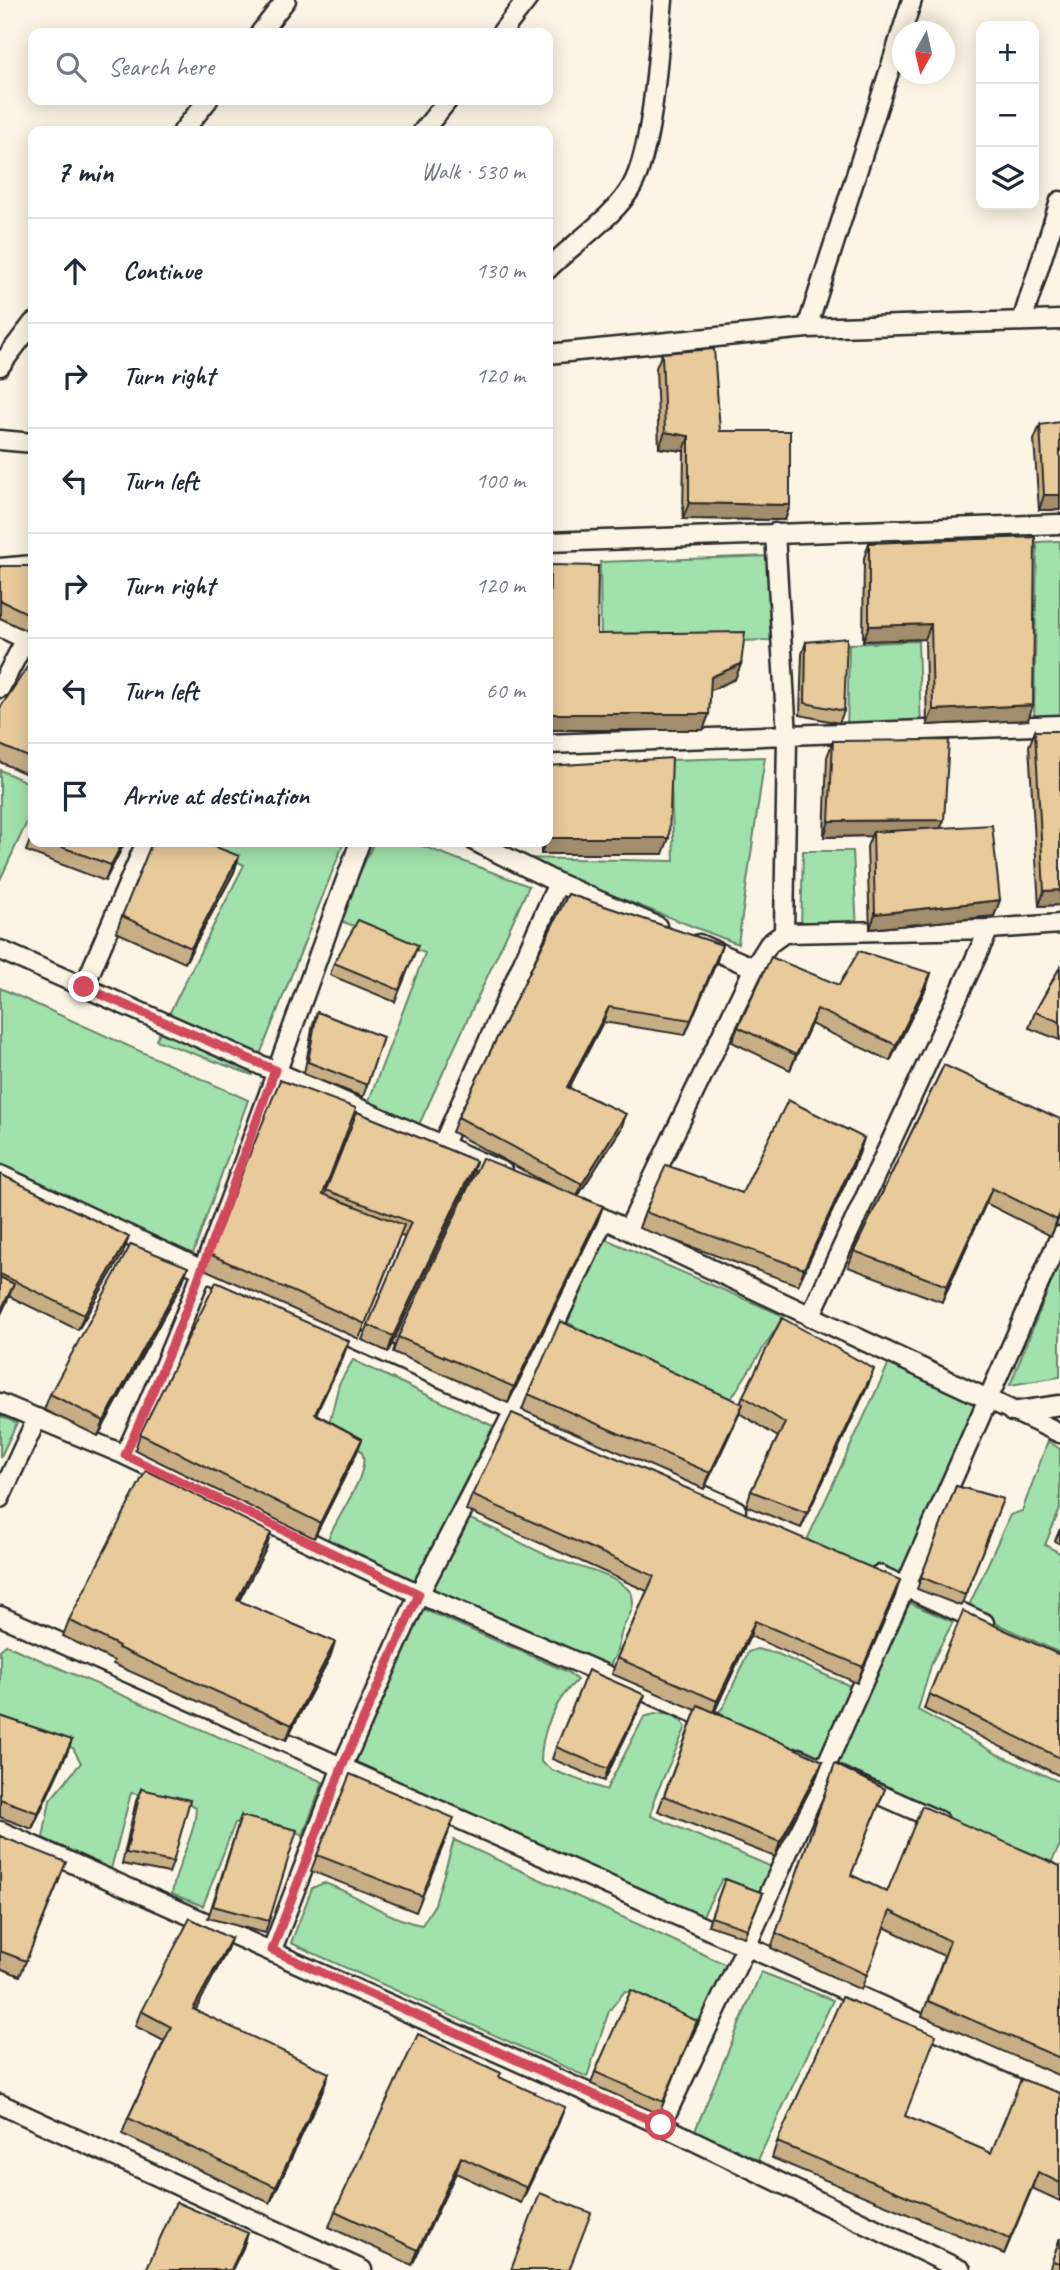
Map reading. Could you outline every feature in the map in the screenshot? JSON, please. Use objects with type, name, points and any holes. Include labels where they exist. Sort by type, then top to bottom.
[{"type":"street","points":[[264,28],[286,0]]},
{"type":"street","points":[[505,28],[527,0]]},
{"type":"street","points":[[553,264],[632,187],[641,159],[654,86],[663,0]]},
{"type":"street","points":[[807,328],[912,0]]},
{"type":"street","points":[[187,126],[204,105]]},
{"type":"street","points":[[427,126],[444,105]]},
{"type":"street","points":[[1021,321],[1060,201]]},
{"type":"street","points":[[553,353],[807,328],[1060,320]]},
{"type":"street","points":[[0,366],[28,330]]},
{"type":"street","points":[[0,440],[28,443]]},
{"type":"street","points":[[553,542],[1060,524]]},
{"type":"street","points":[[775,533],[787,736],[784,933]]},
{"type":"street","points":[[0,568],[28,565]]},
{"type":"street","points":[[0,627],[28,641]]},
{"type":"street","points":[[0,688],[28,643]]},
{"type":"street","points":[[553,744],[1060,725]]},
{"type":"street","points":[[84,987],[144,847]]},
{"type":"street","points":[[125,1455],[154,1391],[202,1270],[358,847]]},
{"type":"street","points":[[487,847],[558,883],[754,968]]},
{"type":"street","points":[[443,1144],[558,883]]},
{"type":"street","points":[[628,1230],[754,968],[769,944],[784,933],[1060,925]]},
{"type":"street","points":[[810,1317],[989,929]]},
{"type":"street","points":[[0,950],[517,1179]]},
{"type":"street","points":[[0,1175],[202,1270],[754,1518]]},
{"type":"street","points":[[567,1202],[1060,1433]]},
{"type":"street","points":[[272,1950],[342,1767],[419,1594],[515,1409],[604,1219]]},
{"type":"street","points":[[661,2125],[746,1947],[1060,1236]]},
{"type":"street","points":[[0,1403],[125,1455],[419,1594],[736,1731]]},
{"type":"street","points":[[1012,1412],[1060,1405]]},
{"type":"street","points":[[0,1498],[37,1418]]},
{"type":"street","points":[[868,1570],[1001,1630]]},
{"type":"street","points":[[0,1616],[1060,2085]]},
{"type":"street","points":[[786,1753],[961,1831]]},
{"type":"street","points":[[0,1830],[661,2125],[961,2270]]},
{"type":"street","points":[[0,2104],[362,2270]]},
{"type":"green space","points":[[1060,541],[1060,726],[1034,725],[1037,542]]},
{"type":"green space","points":[[773,556],[772,640],[601,645],[600,562]]},
{"type":"green space","points":[[918,641],[921,730],[847,731],[849,644]]},
{"type":"green space","points":[[765,757],[738,944],[517,858],[674,861],[670,760]]},
{"type":"green space","points":[[0,770],[28,783],[28,820],[0,880]]},
{"type":"green space","points":[[210,847],[342,847],[252,1075],[156,1040],[244,865]]},
{"type":"green space","points":[[372,847],[425,847],[529,886],[411,1142],[363,1116],[425,953],[338,920]]},
{"type":"green space","points":[[803,851],[853,851],[857,931],[801,929]]},
{"type":"green space","points":[[0,988],[248,1100],[188,1268],[0,1178]]},
{"type":"green space","points":[[603,1238],[784,1316],[727,1405],[564,1321]]},
{"type":"green space","points":[[1060,1260],[1060,1377],[1010,1385]]},
{"type":"green space","points":[[353,1360],[493,1426],[411,1589],[325,1547],[356,1486],[363,1462],[362,1453],[355,1444],[329,1424],[339,1384]]},
{"type":"green space","points":[[889,1363],[977,1402],[897,1584],[806,1542]]},
{"type":"green space","points":[[0,1416],[17,1423],[0,1458]]},
{"type":"green space","points":[[1048,1441],[1060,1449],[1060,1509],[1045,1545],[1060,1553],[1060,1653],[967,1610],[1010,1515],[1022,1511]]},
{"type":"green space","points":[[461,1516],[551,1557],[604,1575],[631,1592],[632,1609],[623,1628],[616,1654],[605,1674],[423,1596]]},
{"type":"green space","points":[[903,1600],[953,1622],[932,1662],[918,1710],[999,1755],[1060,1782],[1060,1845],[1050,1865],[832,1769]]},
{"type":"green space","points":[[416,1606],[568,1672],[577,1680],[562,1697],[547,1728],[541,1762],[552,1770],[606,1790],[644,1717],[667,1713],[677,1717],[686,1727],[654,1799],[651,1816],[784,1872],[774,1901],[722,1879],[697,1927],[343,1774]]},
{"type":"green space","points":[[6,1645],[323,1782],[303,1835],[261,1821],[235,1823],[203,1906],[172,1894],[195,1819],[196,1807],[185,1801],[131,1793],[111,1869],[43,1838],[50,1800],[81,1763],[73,1748],[43,1739],[0,1718],[0,1650]]},
{"type":"green space","points":[[757,1649],[778,1654],[857,1689],[823,1765],[716,1715],[724,1706],[748,1652]]},
{"type":"green space","points":[[454,1840],[738,1970],[713,2042],[698,2021],[625,1991],[609,2011],[587,2077],[291,1943],[312,1888],[324,1883],[385,1912],[422,1925],[435,1904]]},
{"type":"green space","points":[[761,1972],[833,2000],[758,2160],[694,2133]]},
{"type":"building","points":[[714,349],[720,431],[790,431],[790,505],[689,503],[689,436],[665,432],[662,353]]},
{"type":"building","points":[[1060,422],[1060,495],[1044,495],[1040,425]]},
{"type":"building","points":[[1035,537],[1033,705],[933,710],[931,624],[869,626],[869,543]]},
{"type":"building","points":[[553,565],[598,566],[597,634],[745,632],[741,664],[711,677],[709,714],[553,714]]},
{"type":"building","points":[[0,566],[28,566],[28,614],[0,600]]},
{"type":"building","points":[[847,638],[844,711],[805,703],[806,642]]},
{"type":"building","points":[[28,666],[28,757],[0,745],[0,708]]},
{"type":"building","points":[[1035,731],[1060,731],[1060,890],[1044,891]]},
{"type":"building","points":[[949,740],[944,820],[829,821],[833,741]]},
{"type":"building","points":[[672,758],[669,838],[553,838],[553,766]]},
{"type":"building","points":[[992,825],[1000,900],[875,914],[873,832]]},
{"type":"building","points":[[62,847],[120,847],[111,865]]},
{"type":"building","points":[[150,847],[216,847],[239,856],[191,948],[122,916]]},
{"type":"building","points":[[568,894],[722,945],[691,1020],[609,1007],[567,1087],[626,1114],[582,1184],[458,1117]]},
{"type":"building","points":[[358,920],[418,945],[399,990],[334,963]]},
{"type":"building","points":[[859,951],[931,973],[896,1045],[817,1009],[796,1055],[738,1027],[771,957],[839,985]]},
{"type":"building","points":[[1060,967],[1060,1022],[1035,1012]]},
{"type":"building","points":[[317,1012],[383,1037],[367,1085],[308,1062]]},
{"type":"building","points":[[944,1065],[1060,1119],[1060,1213],[1057,1220],[992,1188],[947,1286],[854,1251]]},
{"type":"building","points":[[280,1080],[356,1108],[323,1194],[404,1225],[365,1324],[209,1254]]},
{"type":"building","points":[[788,1100],[864,1138],[804,1269],[645,1212],[666,1165],[742,1193]]},
{"type":"building","points":[[357,1112],[476,1161],[393,1336],[368,1325],[411,1222],[326,1190]]},
{"type":"building","points":[[482,1158],[603,1206],[514,1387],[398,1337]]},
{"type":"building","points":[[0,1174],[129,1237],[84,1315],[0,1274]]},
{"type":"building","points":[[131,1244],[188,1267],[104,1421],[50,1394]]},
{"type":"building","points":[[0,1277],[14,1284],[0,1312]]},
{"type":"building","points":[[216,1282],[349,1341],[315,1414],[362,1439],[320,1523],[140,1434]]},
{"type":"building","points":[[782,1318],[874,1369],[807,1513],[751,1491],[785,1423],[743,1396]]},
{"type":"building","points":[[560,1321],[743,1404],[710,1473],[528,1394]]},
{"type":"building","points":[[512,1413],[900,1580],[863,1667],[755,1621],[717,1701],[617,1658],[654,1576],[472,1495]]},
{"type":"building","points":[[146,1470],[271,1533],[237,1600],[335,1642],[292,1725],[118,1648],[119,1646],[69,1620]]},
{"type":"building","points":[[956,1486],[1003,1499],[965,1595],[921,1577]]},
{"type":"building","points":[[963,1611],[1060,1655],[1060,1758],[929,1694]]},
{"type":"building","points":[[588,1670],[645,1695],[608,1769],[556,1747]]},
{"type":"building","points":[[698,1705],[823,1761],[780,1842],[664,1796]]},
{"type":"building","points":[[0,1716],[72,1740],[38,1813],[0,1799]]},
{"type":"building","points":[[835,1764],[885,1789],[851,1875],[887,1892],[922,1806],[1060,1866],[1060,2058],[928,2001],[950,1941],[890,1911],[867,1975],[776,1933]]},
{"type":"building","points":[[350,1774],[454,1818],[422,1896],[317,1855]]},
{"type":"building","points":[[141,1789],[190,1800],[173,1862],[126,1853]]},
{"type":"building","points":[[241,1816],[297,1830],[269,1921],[213,1906]]},
{"type":"building","points":[[0,1836],[66,1862],[26,1961],[0,1951]]},
{"type":"building","points":[[725,1879],[763,1893],[747,1929],[711,1917]]},
{"type":"building","points":[[190,1918],[231,1939],[193,2009],[329,2073],[276,2187],[128,2118],[171,2027],[141,2011]]},
{"type":"building","points":[[631,1990],[697,2021],[663,2102],[595,2072]]},
{"type":"building","points":[[842,1997],[936,2035],[905,2116],[991,2153],[1021,2079],[1060,2093],[1060,2183],[1038,2172],[1010,2239],[777,2142]]},
{"type":"building","points":[[418,2034],[501,2073],[499,2077],[565,2107],[527,2188],[461,2157],[418,2250],[335,2211]]},
{"type":"building","points":[[540,2193],[591,2213],[569,2270],[511,2270]]},
{"type":"building","points":[[176,2202],[248,2233],[231,2270],[146,2270]]},
{"type":"building","points":[[1060,2238],[1060,2263],[1052,2261]]},
{"type":"route","points":[[84,987],[275,1070],[202,1270],[154,1391],[125,1455],[419,1594],[342,1767],[272,1950],[661,2125]]}]
